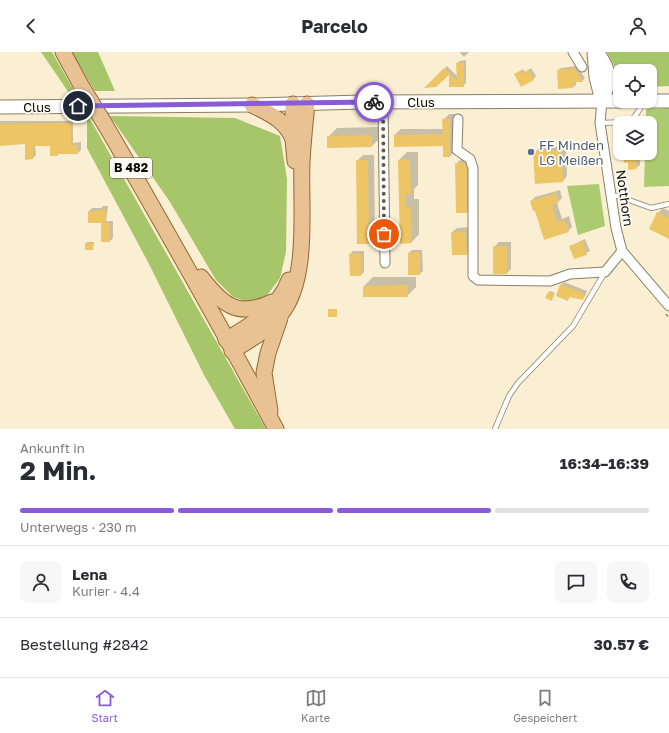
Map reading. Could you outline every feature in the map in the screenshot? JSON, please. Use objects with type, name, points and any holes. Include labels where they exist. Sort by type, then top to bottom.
[{"type":"main road","name":"B 482","points":[[63,52],[188,267],[229,345],[274,425]]},
{"type":"main road","points":[[596,52],[596,77],[602,101]]},
{"type":"main road","name":"Clus","points":[[0,107],[252,105],[383,102],[613,101]]},
{"type":"main road","points":[[657,101],[669,101]]},
{"type":"main road","points":[[274,425],[264,372],[279,307],[293,267],[296,249],[296,186],[293,139],[300,104]]},
{"type":"main road","points":[[188,267],[200,275],[216,297],[231,307],[247,310],[287,305],[300,265],[302,162],[300,104]]},
{"type":"main road","points":[[252,105],[278,118],[289,130],[293,139]]},
{"type":"main road","points":[[229,345],[256,337],[279,307]]},
{"type":"street","points":[[573,52],[582,67]]},
{"type":"street","name":"Notthorn","points":[[602,101],[600,123],[616,228],[622,251],[669,306]]},
{"type":"street","points":[[383,102],[385,263]]},
{"type":"street","points":[[458,119],[457,150],[470,159],[473,168],[473,276],[478,280],[550,281],[570,274],[605,272],[622,251]]},
{"type":"lane","points":[[600,123],[632,121],[640,108]]},
{"type":"lane","points":[[612,196],[618,196],[651,208],[669,204]]},
{"type":"lane","points":[[495,429],[509,396],[518,383],[573,326],[605,272]]},
{"type":"green space","points":[[41,52],[52,52],[266,429],[235,429],[204,375],[149,264],[87,148],[87,116],[78,106]]},
{"type":"green space","points":[[71,52],[98,52],[115,91],[95,91]]},
{"type":"green space","points":[[607,52],[669,52],[669,86],[657,87],[657,64],[613,64]]},
{"type":"green space","points":[[669,108],[669,186],[644,187],[645,160],[657,160],[657,116],[646,116],[646,109]]},
{"type":"green space","points":[[110,116],[235,118],[280,136],[287,179],[286,252],[280,278],[268,294],[262,298],[248,302],[233,297],[216,280],[170,202]]},
{"type":"green space","points":[[599,184],[605,226],[578,235],[567,186]]},
{"type":"building","points":[[456,63],[464,63],[464,87],[449,87],[449,75],[436,87],[424,88],[444,68],[457,81]]},
{"type":"building","points":[[575,68],[583,82],[573,82],[573,88],[558,89],[557,70]]},
{"type":"building","points":[[529,70],[534,80],[521,87],[514,74],[520,71],[522,73]]},
{"type":"building","points":[[442,119],[450,119],[450,157],[443,157],[443,146],[394,147],[394,135],[443,134]]},
{"type":"building","points":[[71,123],[71,145],[78,145],[78,154],[58,154],[58,156],[50,156],[50,146],[33,146],[33,159],[25,160],[25,144],[0,146],[0,124]]},
{"type":"building","points":[[372,135],[372,147],[327,148],[327,136]]},
{"type":"building","points":[[562,150],[563,182],[535,184],[533,152]]},
{"type":"building","points":[[410,159],[411,194],[406,194],[406,207],[411,207],[412,243],[400,244],[398,160]]},
{"type":"building","points":[[356,160],[368,160],[369,244],[357,244]]},
{"type":"building","points":[[624,160],[637,160],[636,169],[628,170],[628,162],[624,163]]},
{"type":"building","points":[[455,163],[465,163],[467,169],[467,213],[456,213]]},
{"type":"building","points":[[556,193],[558,203],[552,206],[557,222],[565,220],[569,232],[544,240],[535,211],[533,211],[530,201]]},
{"type":"building","points":[[99,209],[105,209],[105,223],[88,223],[88,211],[99,211]]},
{"type":"building","points":[[657,212],[669,218],[669,239],[649,229]]},
{"type":"building","points":[[101,223],[110,223],[110,242],[101,242]]},
{"type":"building","points":[[451,232],[466,232],[467,255],[452,255]]},
{"type":"building","points":[[583,241],[587,255],[574,259],[569,246]]},
{"type":"building","points":[[85,243],[93,243],[93,250],[85,250]]},
{"type":"building","points":[[493,246],[507,246],[507,274],[493,274]]},
{"type":"building","points":[[420,252],[420,275],[408,275],[408,253]]},
{"type":"building","points":[[361,253],[361,276],[350,276],[349,254]]},
{"type":"building","points":[[560,284],[585,294],[583,300],[569,297],[568,301],[556,296]]},
{"type":"building","points":[[408,285],[408,297],[363,297],[363,286]]},
{"type":"building","points":[[548,292],[554,294],[552,301],[545,298]]},
{"type":"building","points":[[328,309],[337,309],[337,317],[328,317]]},
{"type":"way so far","points":[[374,102],[383,102],[384,234]]},
{"type":"place","name":"FF Minden LG Meißen","points":[[531,152]]},
{"type":"route","points":[[78,106],[252,105],[374,102]]}]
